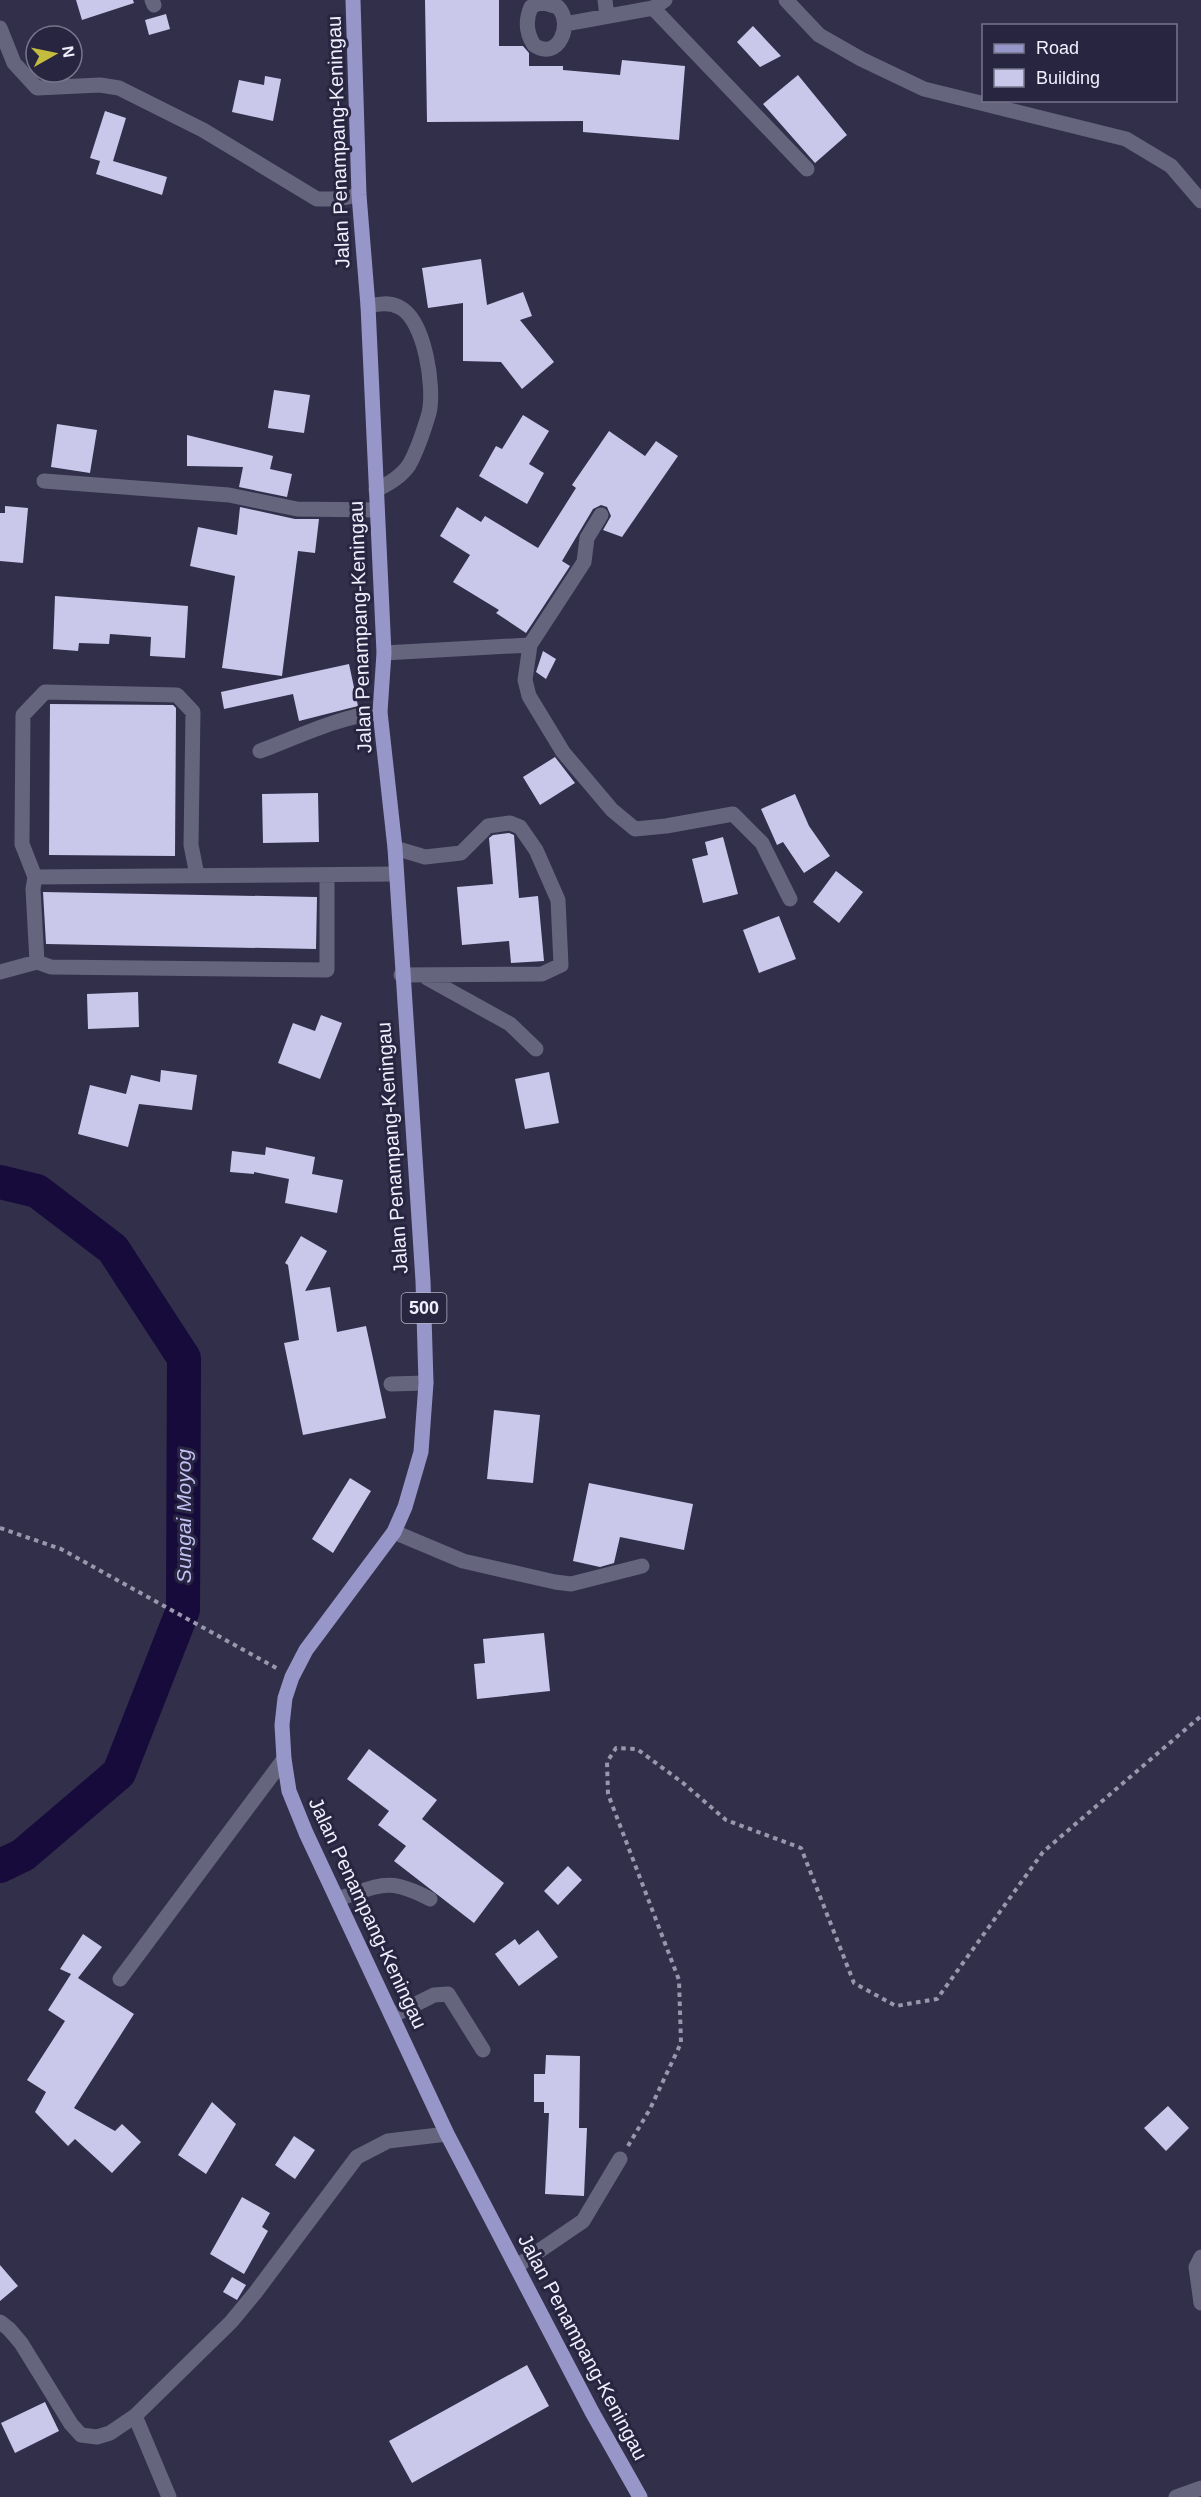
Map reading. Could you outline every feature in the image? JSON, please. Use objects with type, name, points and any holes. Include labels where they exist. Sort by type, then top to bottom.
[{"type":"main road","name":"Jalan Penampang-Keningau","points":[[354,0],[359,195],[368,306],[384,653],[380,712],[395,848],[401,975],[423,1281],[426,1383],[421,1452],[405,1507],[394,1532],[306,1650],[292,1677],[285,1698],[282,1725],[284,1759],[289,1791],[306,1833],[447,2134],[518,2266],[592,2412],[639,2497]]},
{"type":"street","points":[[605,0],[607,16]]},
{"type":"street","points":[[786,0],[819,35],[861,59],[924,89],[1126,139],[1171,166],[1201,201]]},
{"type":"street","points":[[541,1],[553,3],[558,7],[562,11],[565,24],[562,37],[554,48],[546,50],[534,45],[527,29],[531,8],[541,1]]},
{"type":"street","points":[[565,24],[659,4],[807,169]]},
{"type":"street","points":[[0,28],[14,63],[37,88],[100,85],[119,88],[203,130],[317,199],[338,199],[359,195]]},
{"type":"street","points":[[368,306],[382,303],[401,307],[418,326],[429,373],[429,413],[408,466],[394,481],[376,490]]},
{"type":"street","points":[[44,481],[229,495],[297,509],[376,510]]},
{"type":"street","points":[[602,515],[587,538],[584,562],[530,645],[525,669],[529,696],[563,752],[612,810],[635,828],[666,826],[733,814],[762,843],[790,899]]},
{"type":"street","points":[[384,653],[530,645]]},
{"type":"street","points":[[37,962],[33,889],[35,876],[22,844],[24,716],[45,692],[177,695],[193,712],[192,845],[197,875]]},
{"type":"street","points":[[261,751],[341,720],[380,712]]},
{"type":"street","points":[[395,848],[425,857],[461,853],[488,826],[510,823],[520,827],[536,850],[558,900],[561,965],[542,974],[401,975]]},
{"type":"street","points":[[35,876],[395,874]]},
{"type":"street","points":[[0,972],[37,962],[51,967],[327,970],[327,875]]},
{"type":"street","points":[[424,976],[510,1024],[536,1049]]},
{"type":"street","points":[[390,1384],[426,1383]]},
{"type":"street","points":[[394,1532],[463,1561],[555,1582],[571,1584],[642,1566]]},
{"type":"street","points":[[120,1979],[284,1759]]},
{"type":"street","points":[[337,1899],[386,1884],[406,1887],[430,1899]]},
{"type":"street","points":[[392,2016],[434,1995],[448,1994],[483,2050]]},
{"type":"street","points":[[0,2322],[21,2343],[71,2424],[81,2435],[97,2437],[110,2433],[135,2416],[231,2322],[357,2157],[388,2141],[447,2134]]},
{"type":"street","points":[[518,2266],[583,2221],[620,2159]]},
{"type":"street","points":[[1201,2257],[1197,2267],[1201,2303]]},
{"type":"street","points":[[135,2416],[169,2497]]},
{"type":"street","points":[[1176,2497],[1201,2488]]},
{"type":"path","points":[[0,1528],[61,1550],[292,1677]]},
{"type":"path","points":[[620,2159],[650,2109],[681,2043],[679,1980],[608,1794],[607,1762],[616,1748],[637,1749],[683,1783],[726,1820],[801,1848],[854,1983],[896,2006],[937,1999],[1043,1852],[1201,1716]]},
{"type":"building","points":[[76,0],[133,0],[134,3],[82,20]]},
{"type":"building","points":[[425,0],[499,0],[499,46],[523,46],[529,53],[529,66],[563,66],[563,70],[620,75],[622,60],[685,66],[679,140],[583,132],[583,121],[427,122]]},
{"type":"building","points":[[166,14],[170,29],[149,35],[145,20]]},
{"type":"building","points":[[753,26],[781,56],[760,67],[737,42]]},
{"type":"building","points":[[798,75],[847,135],[815,163],[763,104]]},
{"type":"building","points":[[265,76],[281,79],[273,121],[232,112],[239,80],[264,85]]},
{"type":"building","points":[[105,111],[126,118],[113,161],[167,177],[162,195],[96,174],[100,161],[90,158]]},
{"type":"building","points":[[481,259],[487,305],[523,292],[532,316],[520,320],[554,362],[522,389],[501,362],[463,361],[463,303],[428,308],[422,268]]},
{"type":"building","points":[[274,390],[310,395],[304,433],[268,428]]},
{"type":"building","points":[[523,415],[549,431],[529,464],[544,473],[527,504],[479,476],[496,446],[502,449]]},
{"type":"building","points":[[57,424],[97,430],[90,473],[51,467]]},
{"type":"building","points":[[609,431],[645,456],[656,441],[678,456],[622,537],[603,530],[611,516],[607,507],[601,505],[593,509],[562,561],[570,566],[526,633],[496,613],[499,610],[453,582],[470,555],[440,536],[457,507],[481,522],[485,516],[538,548],[576,488],[572,485]]},
{"type":"building","points":[[187,435],[273,456],[270,469],[292,474],[287,497],[239,487],[243,467],[187,466]]},
{"type":"building","points":[[5,506],[28,508],[23,563],[0,561],[0,513],[5,513]]},
{"type":"building","points":[[240,507],[295,519],[319,519],[315,553],[298,551],[282,676],[222,668],[235,576],[190,566],[198,527],[237,535]]},
{"type":"building","points":[[55,596],[188,606],[185,658],[150,656],[151,637],[110,634],[109,644],[79,643],[78,651],[53,649]]},
{"type":"building","points":[[543,651],[556,659],[546,679],[536,672]]},
{"type":"building","points":[[349,664],[358,706],[299,721],[293,694],[224,709],[221,692]]},
{"type":"building","points":[[50,704],[173,705],[176,708],[175,856],[49,855]]},
{"type":"building","points":[[555,757],[575,783],[540,805],[523,777]]},
{"type":"building","points":[[318,793],[319,842],[263,843],[262,794]]},
{"type":"building","points":[[795,794],[809,826],[830,856],[804,873],[783,842],[777,845],[761,809]]},
{"type":"building","points":[[509,833],[514,835],[519,898],[538,896],[544,961],[511,963],[509,941],[462,945],[457,887],[493,884],[489,838],[493,835]]},
{"type":"building","points":[[723,837],[738,894],[703,903],[692,859],[708,855],[705,842]]},
{"type":"building","points":[[836,871],[863,892],[839,923],[813,902]]},
{"type":"building","points":[[43,892],[317,897],[316,949],[46,944]]},
{"type":"building","points":[[779,916],[796,959],[759,973],[743,930]]},
{"type":"building","points":[[138,992],[139,1027],[88,1029],[87,994]]},
{"type":"building","points":[[321,1015],[342,1023],[320,1079],[278,1063],[293,1023],[315,1031]]},
{"type":"building","points":[[161,1070],[197,1075],[192,1110],[139,1104],[128,1147],[78,1134],[90,1085],[126,1094],[131,1075],[160,1082]]},
{"type":"building","points":[[549,1072],[559,1123],[525,1129],[515,1079]]},
{"type":"building","points":[[266,1147],[315,1157],[312,1174],[343,1180],[337,1213],[285,1203],[289,1179],[254,1172],[254,1174],[230,1172],[232,1151],[265,1155]]},
{"type":"building","points":[[301,1236],[327,1251],[305,1291],[330,1287],[337,1332],[366,1326],[386,1418],[303,1435],[284,1343],[299,1340],[288,1265],[285,1263]]},
{"type":"building","points":[[494,1410],[540,1415],[533,1483],[487,1479]]},
{"type":"building","points":[[350,1478],[371,1491],[333,1553],[312,1539]]},
{"type":"building","points":[[589,1483],[693,1504],[684,1550],[620,1537],[614,1563],[600,1567],[573,1561]]},
{"type":"building","points":[[544,1633],[550,1691],[477,1699],[474,1664],[485,1663],[483,1639]]},
{"type":"building","points":[[369,1749],[437,1800],[422,1819],[504,1883],[474,1923],[394,1861],[406,1846],[378,1825],[389,1811],[347,1779]]},
{"type":"building","points":[[568,1866],[582,1880],[558,1905],[544,1891]]},
{"type":"building","points":[[538,1930],[558,1957],[519,1986],[495,1954],[515,1939],[519,1945]]},
{"type":"building","points":[[83,1934],[102,1947],[78,1978],[134,2014],[74,2108],[115,2131],[122,2124],[141,2142],[112,2173],[75,2139],[68,2146],[35,2112],[46,2092],[27,2080],[65,2021],[48,2010],[71,1974],[60,1969]]},
{"type":"building","points":[[546,2055],[580,2056],[579,2128],[587,2128],[584,2196],[545,2194],[549,2113],[544,2113],[544,2102],[534,2102],[534,2074],[545,2074]]},
{"type":"building","points":[[212,2102],[236,2124],[206,2174],[178,2155]]},
{"type":"building","points":[[1168,2106],[1189,2128],[1166,2151],[1144,2128]]},
{"type":"building","points":[[294,2136],[315,2150],[295,2179],[275,2165]]},
{"type":"building","points":[[242,2197],[270,2213],[262,2227],[268,2231],[244,2274],[210,2254]]},
{"type":"building","points":[[0,2265],[18,2286],[0,2301]]},
{"type":"building","points":[[232,2277],[246,2285],[237,2300],[223,2292]]},
{"type":"building","points":[[527,2365],[549,2406],[412,2483],[389,2441]]},
{"type":"building","points":[[45,2402],[59,2431],[15,2453],[1,2423]]},
{"type":"waterway","name":"Sungai Moyog","points":[[0,1182],[37,1191],[113,1249],[184,1358],[183,1610],[119,1773],[23,1855],[0,1866]]}]
